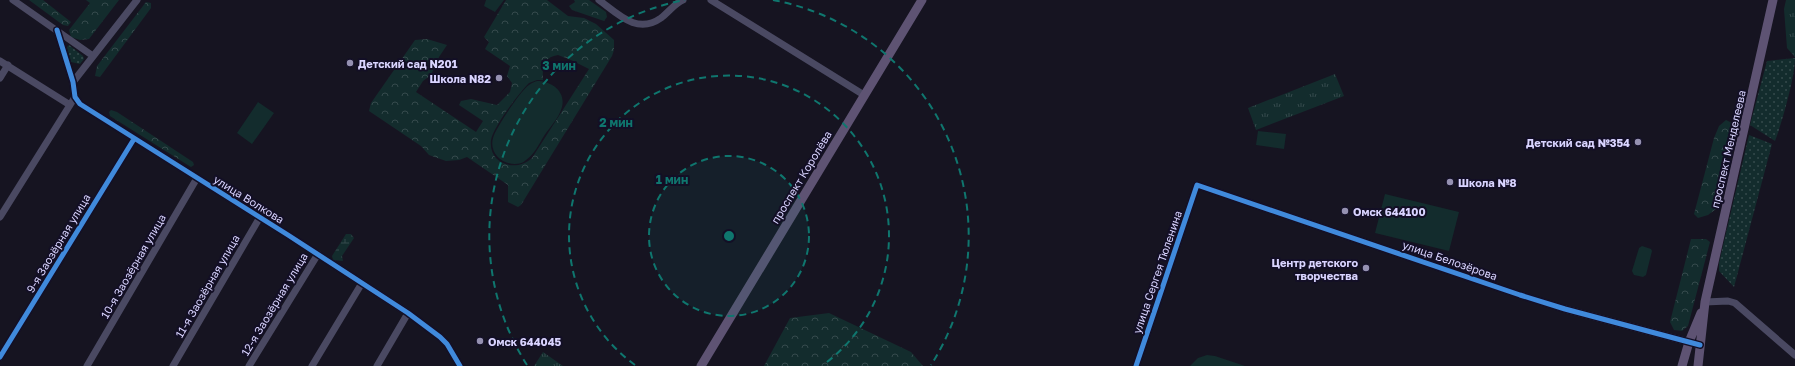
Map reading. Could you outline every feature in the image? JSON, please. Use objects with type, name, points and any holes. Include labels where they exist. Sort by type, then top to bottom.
[{"type":"main road","name":"проспект Королёва","points":[[701,366],[922,0]]},
{"type":"main road","name":"проспект Менделеева","points":[[1698,366],[1705,302],[1773,0]]},
{"type":"main road","name":"проспект Менделеева","points":[[1682,366],[1689,342],[1705,302]]},
{"type":"street","points":[[13,0],[93,56]]},
{"type":"street","points":[[73,82],[137,0]]},
{"type":"street","points":[[599,0],[628,21],[638,25],[652,22],[660,18],[683,0]]},
{"type":"street","points":[[710,0],[864,95]]},
{"type":"street","points":[[0,217],[75,97],[73,82],[57,30]]},
{"type":"street","points":[[0,61],[70,105]]},
{"type":"street","points":[[0,78],[8,65]]},
{"type":"street","name":"улица Волкова","points":[[75,97],[80,104],[318,254],[408,313],[440,336],[460,366]]},
{"type":"street","name":"9-я Заозёрная улица","points":[[0,357],[134,139]]},
{"type":"street","name":"10-я Заозёрная улица","points":[[87,366],[197,178]]},
{"type":"street","name":"улица Белозёрова","points":[[1197,185],[1520,295],[1565,309],[1700,345]]},
{"type":"street","name":"улица Сергея Тюленина","points":[[1136,366],[1197,185]]},
{"type":"street","name":"11-я Заозёрная улица","points":[[173,366],[260,218]]},
{"type":"street","name":"12-я Заозёрная улица","points":[[249,366],[318,254]]},
{"type":"street","points":[[312,366],[362,284]]},
{"type":"street","points":[[1705,302],[1728,301],[1735,303],[1795,355]]},
{"type":"street","points":[[377,366],[408,313]]},
{"type":"green space","points":[[29,0],[43,0],[71,22],[68,26],[63,25]]},
{"type":"green space","points":[[86,0],[119,0],[89,39],[80,40],[71,37],[69,30],[90,3]]},
{"type":"green space","points":[[486,0],[504,0],[495,12],[484,6]]},
{"type":"green space","points":[[506,0],[547,0],[568,16],[584,18],[596,24],[614,40],[614,50],[612,56],[521,205],[518,207],[508,202],[508,185],[467,157],[459,160],[446,161],[429,155],[421,146],[369,111],[371,103],[415,40],[427,39],[447,45],[439,57],[431,75],[423,81],[416,92],[476,132],[483,121],[459,105],[461,101],[471,99],[497,105],[510,92],[512,83],[507,76],[510,66],[485,49],[489,42],[484,37]],"holes":[[[558,55],[589,69],[532,158],[526,163],[518,165],[504,164],[498,160],[491,148],[491,140],[496,127],[507,110],[529,83],[537,80],[543,80],[543,71],[547,60]]]},
{"type":"green space","points":[[574,0],[589,0],[606,12],[607,17],[604,21],[572,10],[569,6],[575,2]]},
{"type":"green space","points":[[1786,0],[1795,0],[1795,57],[1787,48],[1784,9]]},
{"type":"green space","points":[[146,2],[151,3],[151,8],[100,77],[95,76],[97,66]]},
{"type":"green space","points":[[69,45],[83,56],[84,59],[80,64],[71,62],[67,47]]},
{"type":"green space","points":[[1795,58],[1788,100],[1775,141],[1750,125],[1767,61]]},
{"type":"green space","points":[[1335,74],[1344,96],[1256,130],[1248,108]]},
{"type":"green space","points":[[537,81],[542,81],[552,85],[560,92],[563,101],[561,111],[529,158],[518,164],[505,162],[497,156],[493,148],[493,138],[503,119],[520,94],[530,84]]},
{"type":"green space","points":[[258,102],[274,113],[252,144],[237,133]]},
{"type":"green space","points":[[111,110],[117,112],[193,162],[194,165],[191,167],[110,116],[109,112]]},
{"type":"green space","points":[[1726,120],[1734,124],[1716,209],[1708,215],[1698,218],[1694,214],[1714,138],[1719,126]]},
{"type":"green space","points":[[1258,131],[1286,134],[1284,149],[1256,145]]},
{"type":"green space","points":[[1749,135],[1772,144],[1734,287],[1719,271],[1719,263]]},
{"type":"green space","points":[[1385,194],[1459,212],[1449,251],[1375,233]]},
{"type":"green space","points":[[346,234],[351,234],[354,238],[342,256],[343,261],[333,260],[332,256]]},
{"type":"green space","points":[[1691,239],[1706,239],[1710,242],[1688,326],[1682,331],[1674,330],[1670,322]]},
{"type":"green space","points":[[1642,246],[1651,249],[1652,251],[1646,275],[1643,277],[1634,275],[1632,271],[1639,248]]},
{"type":"green space","points":[[829,313],[911,352],[923,366],[764,366],[790,318]]},
{"type":"green space","points":[[543,352],[563,366],[534,366]]},
{"type":"green space","points":[[1207,355],[1215,356],[1245,366],[1190,366],[1198,358]]},
{"type":"cycle path","points":[[57,30],[73,82],[75,97],[80,104],[288,235],[408,313],[447,344],[460,366]]},
{"type":"cycle path","points":[[0,357],[134,139]]},
{"type":"cycle path","points":[[1136,366],[1197,185],[1520,295],[1565,309],[1700,345]]},
{"type":"place","name":"Детский сад N201","points":[[350,63]]},
{"type":"place","name":"Школа N82","points":[[499,78]]},
{"type":"place","name":"Детский сад №354","points":[[1638,142]]},
{"type":"place","name":"Школа №8","points":[[1450,182]]},
{"type":"place","name":"Омск 644100","points":[[1345,211]]},
{"type":"place","name":"Центр детского творчества","points":[[1366,268]]},
{"type":"place","name":"Омск 644045","points":[[480,341]]}]
